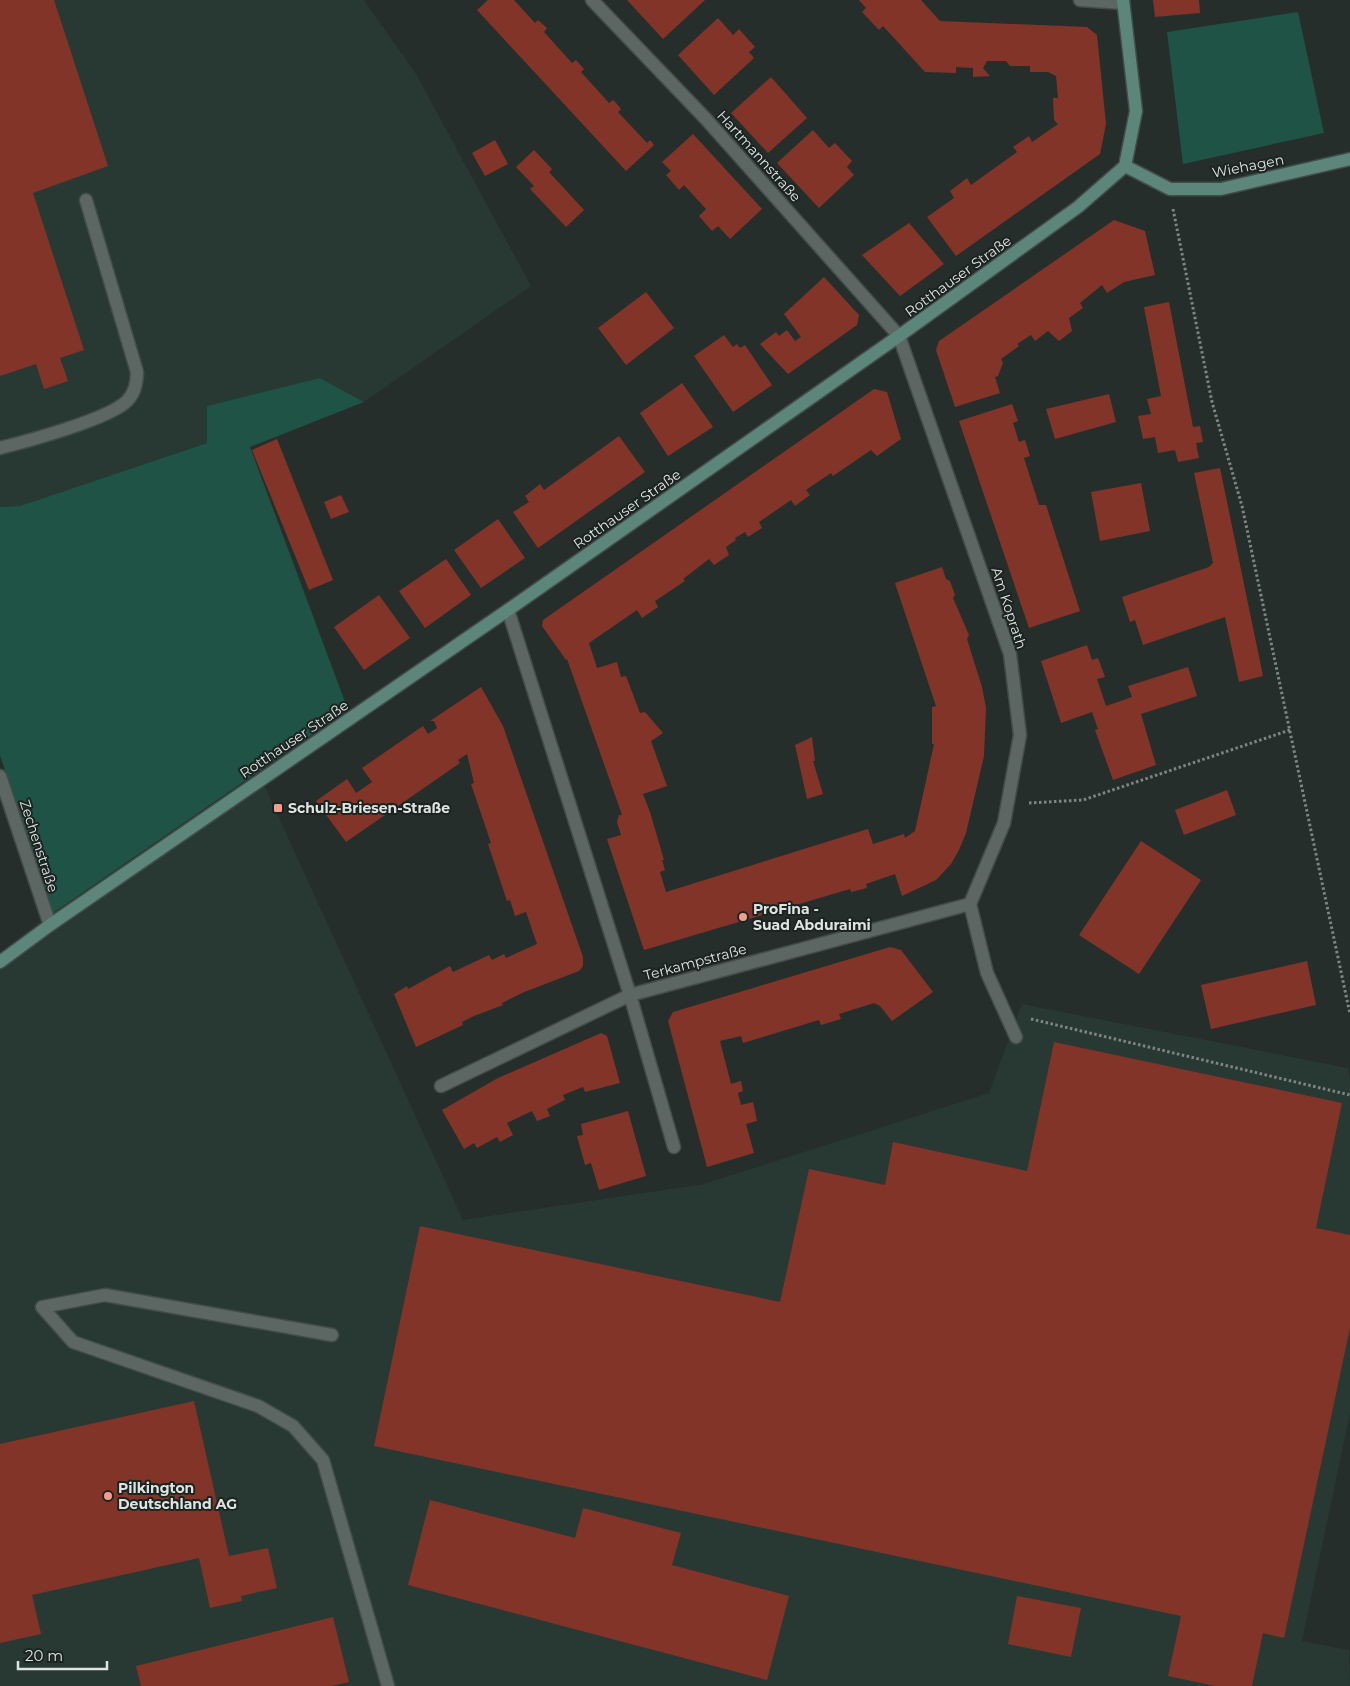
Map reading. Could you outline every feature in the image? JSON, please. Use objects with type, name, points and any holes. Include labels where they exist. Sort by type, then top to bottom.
[{"type":"main road","points":[[1123,1],[1136,111],[1125,166]]},
{"type":"main road","name":"Wiehagen","points":[[1125,166],[1170,189],[1221,189],[1350,159]]},
{"type":"main road","name":"Rotthauser Straße","points":[[0,962],[50,925],[508,610],[899,336],[1078,207],[1125,166]]},
{"type":"street","name":"Hartmannstraße","points":[[592,0],[706,118],[899,336]]},
{"type":"street","points":[[1080,0],[1123,1]]},
{"type":"street","points":[[0,448],[108,413],[129,400],[136,385],[137,372],[86,200]]},
{"type":"street","name":"Am Koprath","points":[[899,336],[1010,654],[1020,734],[1004,823],[970,904]]},
{"type":"street","points":[[508,610],[630,996],[674,1146]]},
{"type":"street","name":"Zechenstraße","points":[[0,776],[50,925]]},
{"type":"street","points":[[970,904],[987,973],[1016,1037]]},
{"type":"street","name":"Terkampstraße","points":[[441,1086],[630,996],[970,904]]},
{"type":"street","points":[[332,1335],[105,1295],[42,1307],[73,1342],[258,1406],[293,1426],[323,1460],[388,1686]]},
{"type":"path","points":[[1170,189],[1212,402],[1242,506],[1350,1014]]},
{"type":"path","points":[[1007,804],[1083,800],[1290,730]]},
{"type":"path","points":[[1004,1012],[1350,1095]]},
{"type":"shaded area","points":[[0,0],[364,0],[416,74],[531,286],[364,402],[320,378],[208,406],[207,443],[20,506],[0,507]]},
{"type":"shaded area","points":[[264,785],[463,1220],[704,1184],[989,1093],[1022,1004],[1348,1068],[1350,1080],[1350,1413],[1302,1641],[1349,1650],[1350,1686],[0,1686],[0,969],[49,932]]},
{"type":"green space","points":[[1298,12],[1324,133],[1183,164],[1167,32]]},
{"type":"green space","points":[[320,378],[364,402],[250,447],[348,710],[53,913],[0,755],[0,507],[20,506],[207,443],[207,406]]},
{"type":"building","points":[[0,0],[54,0],[108,166],[33,193],[84,350],[60,358],[68,381],[44,389],[36,364],[0,376]]},
{"type":"building","points":[[488,0],[514,0],[535,23],[538,20],[547,28],[544,32],[572,63],[576,60],[584,69],[581,72],[609,103],[613,100],[621,109],[618,112],[647,143],[650,140],[654,145],[626,171],[477,10]]},
{"type":"building","points":[[627,0],[705,0],[663,39]]},
{"type":"building","points":[[859,0],[921,0],[940,21],[1087,27],[1097,35],[1106,124],[1100,154],[956,256],[927,217],[954,198],[950,191],[967,178],[971,185],[1017,152],[1013,147],[1029,136],[1032,142],[1058,124],[1054,120],[1053,98],[1058,98],[1056,76],[1048,72],[1030,72],[1030,66],[1010,66],[1006,61],[987,61],[983,68],[990,76],[973,77],[973,68],[956,67],[956,73],[925,72],[883,26],[879,30],[862,12],[866,8]]},
{"type":"building","points":[[1153,0],[1199,0],[1200,13],[1155,17]]},
{"type":"building","points":[[718,18],[733,35],[739,29],[755,47],[749,52],[754,58],[714,95],[678,55]]},
{"type":"building","points":[[771,77],[807,118],[768,153],[731,113]]},
{"type":"building","points":[[813,130],[829,148],[835,143],[852,161],[847,167],[854,175],[819,208],[777,163]]},
{"type":"building","points":[[693,134],[762,209],[730,239],[718,226],[712,231],[699,216],[706,209],[684,185],[679,190],[666,175],[671,171],[662,162]]},
{"type":"building","points":[[495,140],[508,164],[485,176],[472,153]]},
{"type":"building","points":[[534,150],[552,169],[549,172],[584,210],[566,227],[530,189],[534,186],[516,167]]},
{"type":"building","points":[[1114,220],[1145,231],[1155,275],[1124,282],[1107,293],[1102,285],[1080,303],[1083,308],[1069,318],[1072,331],[1059,341],[1048,331],[1035,341],[1031,335],[1017,344],[1019,346],[1001,359],[1003,363],[998,376],[995,377],[1000,393],[955,407],[936,350],[939,341]]},
{"type":"building","points":[[909,223],[944,264],[900,296],[862,255]]},
{"type":"building","points":[[824,277],[859,315],[857,325],[788,374],[760,344],[776,332],[779,336],[787,330],[795,341],[801,337],[784,314]]},
{"type":"building","points":[[646,292],[674,328],[626,365],[598,328]]},
{"type":"building","points":[[1169,302],[1193,427],[1200,426],[1203,442],[1196,443],[1199,458],[1178,462],[1175,450],[1158,453],[1155,437],[1143,439],[1138,416],[1151,414],[1147,399],[1161,396],[1144,307]]},
{"type":"building","points":[[724,335],[733,347],[737,344],[740,348],[745,345],[772,385],[733,412],[694,356]]},
{"type":"building","points":[[682,383],[713,427],[668,456],[640,413]]},
{"type":"building","points":[[874,389],[887,392],[901,439],[877,456],[871,450],[833,476],[831,473],[806,490],[810,495],[795,506],[791,500],[759,522],[762,528],[748,537],[745,532],[735,538],[736,540],[726,547],[729,555],[714,565],[709,559],[683,579],[685,581],[655,601],[658,607],[642,618],[637,610],[589,643],[597,668],[617,662],[621,677],[626,676],[640,713],[645,712],[663,733],[651,741],[667,786],[643,794],[664,860],[662,860],[665,870],[660,872],[666,892],[868,829],[873,844],[904,834],[905,838],[915,831],[934,744],[932,744],[932,707],[936,706],[895,583],[942,567],[946,579],[950,581],[955,595],[953,598],[969,635],[967,639],[982,687],[986,708],[984,756],[966,833],[951,864],[936,880],[902,896],[895,874],[866,884],[867,888],[851,892],[850,889],[644,950],[607,839],[621,835],[617,822],[619,815],[622,815],[567,659],[542,626],[543,620]]},
{"type":"building","points":[[1109,394],[1116,422],[1055,439],[1046,409]]},
{"type":"building","points":[[1012,404],[1018,421],[1013,423],[1019,442],[1025,440],[1030,456],[1024,458],[1039,505],[1046,505],[1080,611],[1029,628],[959,421]]},
{"type":"building","points":[[619,436],[645,472],[538,548],[513,512],[529,502],[525,496],[540,484],[544,490]]},
{"type":"building","points":[[277,439],[333,580],[309,590],[252,450]]},
{"type":"building","points":[[1220,468],[1263,676],[1239,682],[1225,617],[1143,645],[1135,620],[1130,622],[1122,597],[1209,567],[1213,563],[1194,473]]},
{"type":"building","points":[[1141,483],[1150,531],[1100,541],[1091,492]]},
{"type":"building","points":[[341,495],[349,512],[331,519],[324,502]]},
{"type":"building","points":[[498,519],[525,558],[481,588],[454,550]]},
{"type":"building","points":[[446,559],[471,595],[425,628],[399,591]]},
{"type":"building","points":[[379,595],[410,638],[364,670],[334,627]]},
{"type":"building","points":[[1087,645],[1092,660],[1098,658],[1105,677],[1097,679],[1106,706],[1132,697],[1128,686],[1188,667],[1197,696],[1141,714],[1156,765],[1113,780],[1095,730],[1098,729],[1092,712],[1061,723],[1041,661]]},
{"type":"building","points":[[481,687],[503,726],[583,957],[583,966],[579,971],[522,993],[502,1003],[503,1005],[474,1016],[462,1022],[463,1025],[416,1047],[394,994],[407,986],[408,989],[450,966],[453,972],[489,955],[492,960],[504,954],[506,958],[537,944],[526,912],[515,916],[510,900],[507,901],[488,844],[491,843],[471,784],[474,783],[467,754],[458,760],[460,763],[346,842],[316,801],[347,779],[356,793],[372,782],[362,768],[423,726],[428,734],[437,728],[434,721],[430,721]]},
{"type":"building","points":[[812,737],[815,761],[813,761],[823,794],[807,799],[795,745]]},
{"type":"building","points":[[1227,790],[1236,815],[1184,835],[1175,810]]},
{"type":"building","points":[[1141,841],[1201,880],[1139,974],[1079,935]]},
{"type":"building","points":[[890,947],[901,950],[933,992],[892,1021],[880,1006],[874,1003],[839,1014],[841,1019],[821,1025],[819,1020],[743,1043],[741,1036],[720,1041],[731,1084],[741,1081],[743,1091],[738,1093],[741,1105],[753,1102],[757,1121],[746,1124],[754,1153],[707,1167],[668,1021],[673,1012]]},
{"type":"building","points":[[1307,961],[1316,1005],[1211,1029],[1201,985]]},
{"type":"building","points":[[601,1033],[607,1036],[620,1083],[585,1092],[583,1087],[563,1095],[565,1100],[547,1109],[550,1116],[537,1121],[532,1111],[507,1123],[513,1135],[500,1142],[497,1137],[477,1148],[474,1143],[464,1149],[442,1110],[498,1078]]},
{"type":"building","points":[[1054,1042],[1342,1103],[1316,1228],[1350,1235],[1350,1328],[1284,1638],[1263,1633],[1252,1686],[1215,1686],[1168,1676],[1181,1616],[374,1446],[420,1226],[780,1302],[809,1169],[885,1185],[893,1142],[1027,1171]]},
{"type":"building","points":[[628,1111],[646,1176],[599,1190],[591,1163],[585,1165],[577,1136],[583,1135],[581,1124]]},
{"type":"building","name":"Pilkington Deutschland AG","points":[[194,1401],[229,1556],[268,1548],[277,1588],[241,1596],[242,1601],[210,1608],[199,1558],[32,1595],[41,1634],[0,1643],[0,1444]]},
{"type":"building","points":[[430,1500],[575,1538],[583,1508],[681,1533],[672,1565],[789,1596],[767,1680],[408,1585]]},
{"type":"building","points":[[1017,1596],[1081,1608],[1071,1657],[1008,1644]]},
{"type":"building","points":[[333,1617],[349,1682],[331,1686],[141,1686],[136,1666]]},
{"type":"place","name":"Schulz-Briesen-Straße","points":[[278,808]]},
{"type":"place","name":"ProFina - Suad Abduraimi","points":[[743,917]]},
{"type":"place","name":"Pilkington Deutschland AG","points":[[108,1496]]}]
